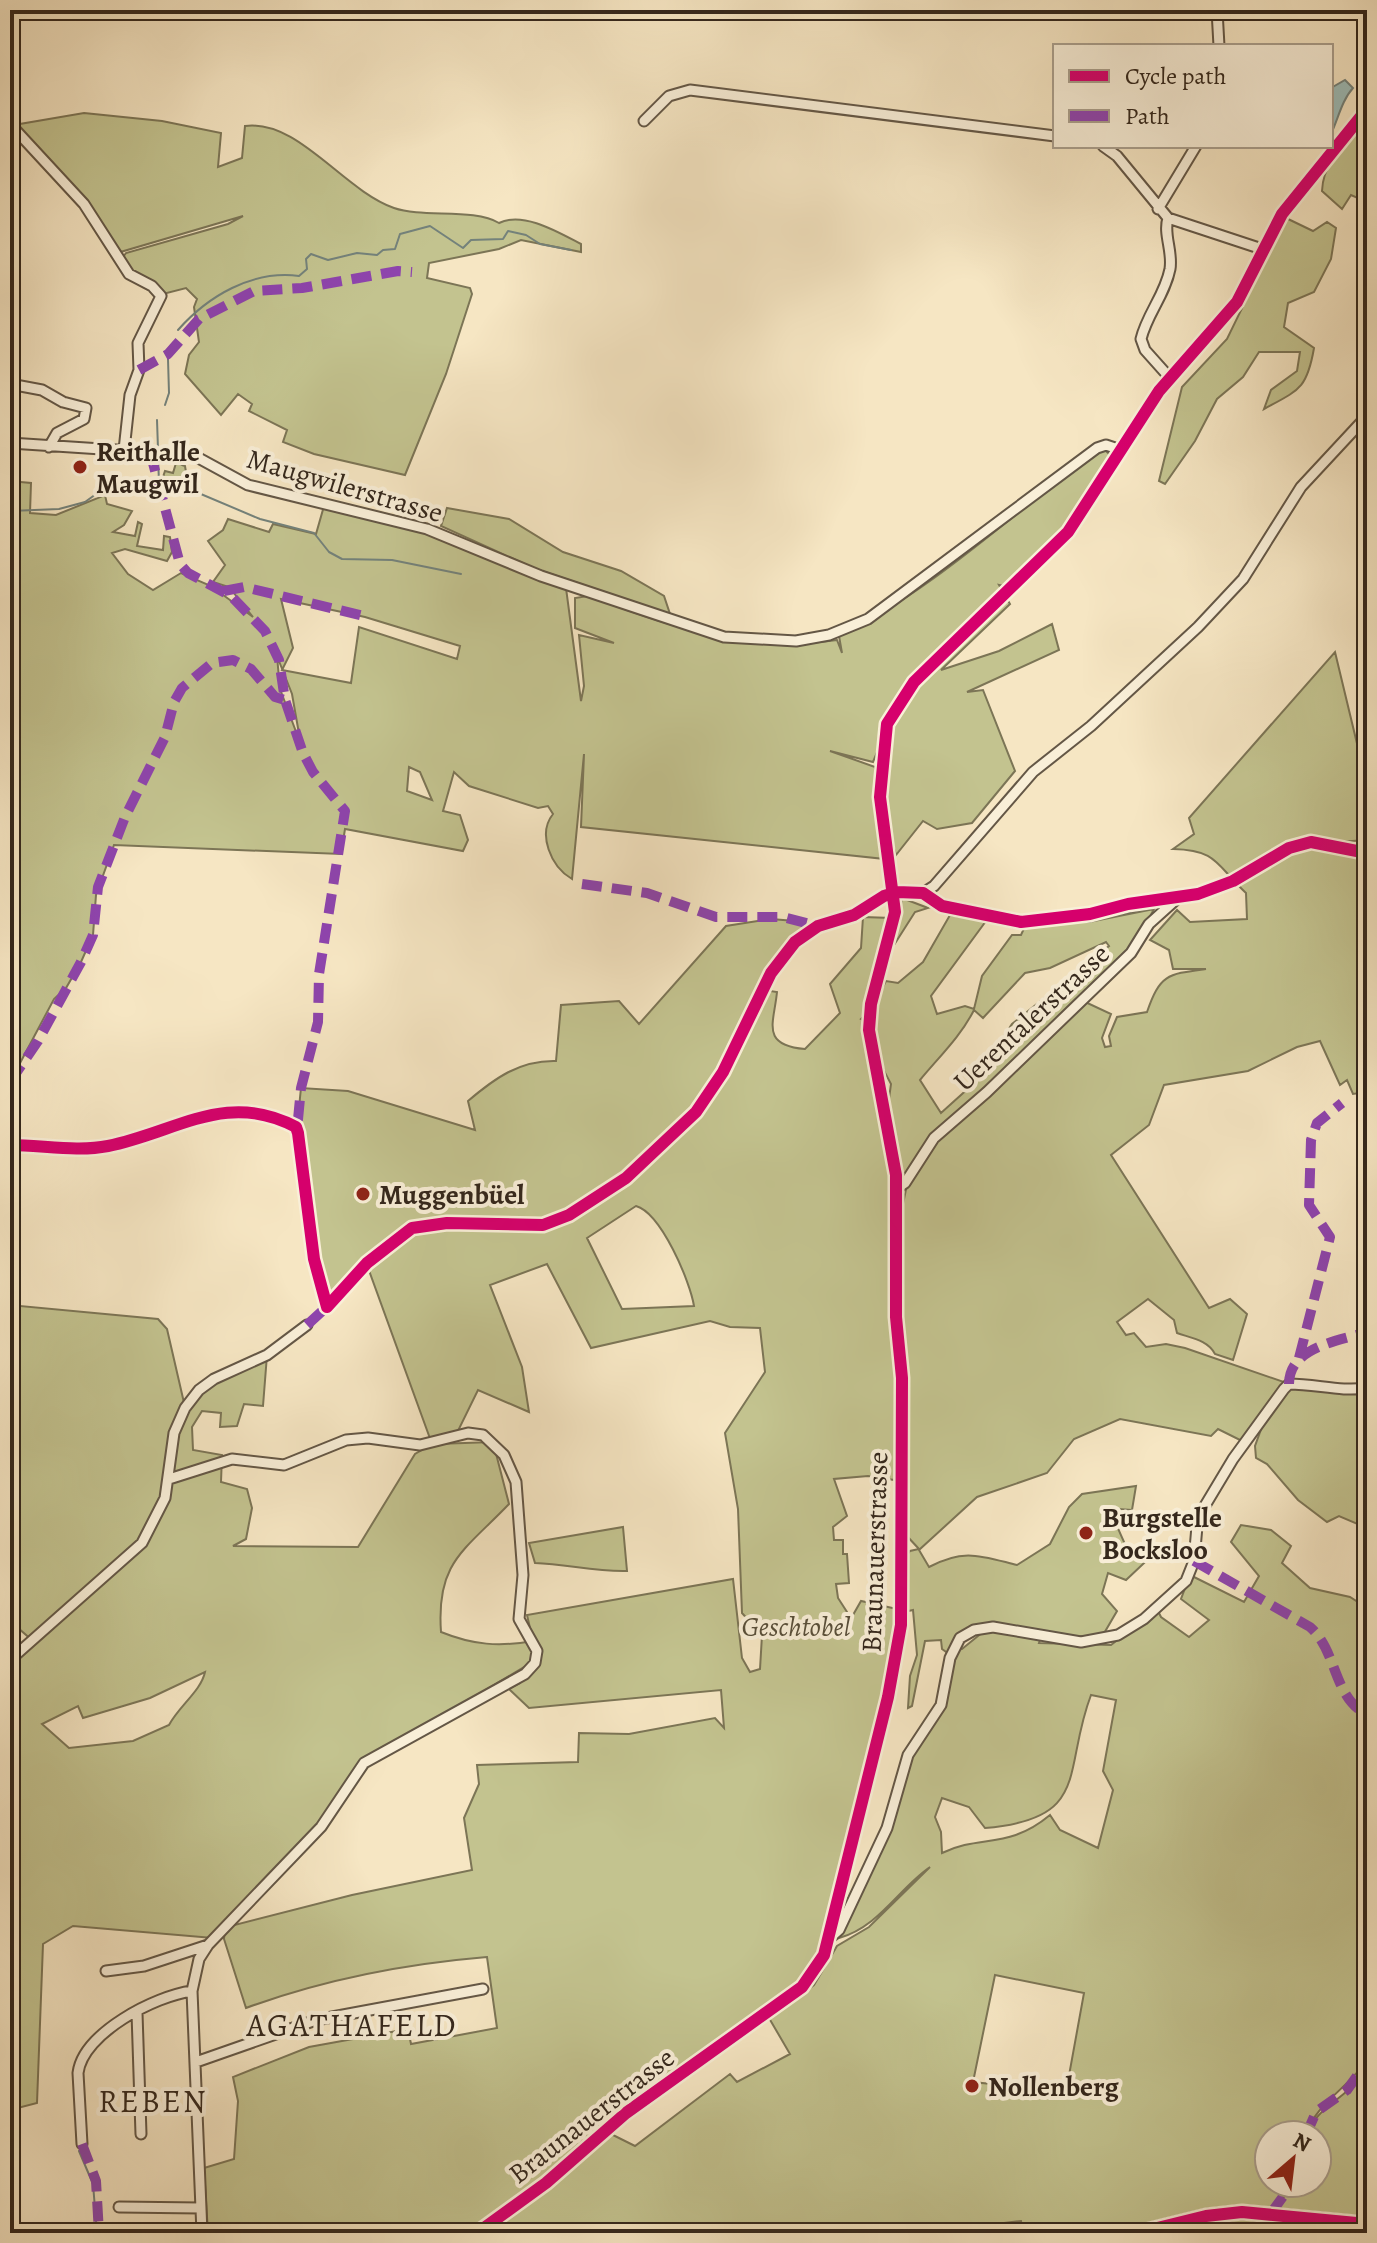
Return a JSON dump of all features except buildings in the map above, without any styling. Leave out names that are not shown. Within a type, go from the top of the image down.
[{"type":"main road","points":[[1137,2233],[1206,2216],[1242,2212],[1367,2224]]},
{"type":"street","points":[[1217,10],[1219,44]]},
{"type":"street","points":[[644,121],[669,96],[690,90],[1053,136]]},
{"type":"street","name":"Braunauerstrasse","points":[[477,2233],[546,2183],[626,2113],[802,1987],[820,1965],[897,1661],[901,1625],[902,1378],[896,1317],[896,1189],[893,1152],[869,1030],[872,1000],[893,925],[894,893],[880,797],[885,733],[891,715],[914,682],[996,598],[1060,541],[1170,378],[1237,302],[1282,214],[1367,109]]},
{"type":"street","points":[[10,124],[84,204],[129,274],[159,292],[160,303],[146,322],[138,343],[139,370],[130,395],[124,450]]},
{"type":"street","points":[[1105,148],[1125,165],[1168,218],[1262,249]]},
{"type":"street","points":[[1158,209],[1195,148]]},
{"type":"street","points":[[1168,218],[1171,254],[1168,274],[1141,339],[1145,350],[1170,378]]},
{"type":"street","points":[[10,384],[42,390],[63,402],[86,408],[84,419],[57,433],[49,447]]},
{"type":"street","points":[[894,893],[923,893],[937,883],[1033,772],[1102,716],[1234,589],[1261,554],[1301,487],[1367,416]]},
{"type":"street","name":"Maugwilerstrasse","points":[[10,443],[193,455],[248,485],[427,529],[570,586],[724,637],[779,642],[821,637],[849,628],[890,605],[1097,448],[1106,445],[1121,450]]},
{"type":"street","name":"Uerentalerstrasse","points":[[896,1189],[905,1183],[941,1131],[987,1092],[1131,953],[1149,924],[1179,897],[1082,916],[1014,922],[942,906],[923,893]]},
{"type":"street","points":[[10,1660],[142,1543],[158,1518],[169,1479],[174,1433],[185,1408],[199,1390],[214,1379],[267,1355],[307,1325]]},
{"type":"street","points":[[829,1939],[839,1930],[884,1833],[908,1755],[941,1705],[950,1658],[960,1638],[974,1630],[993,1627],[1081,1642],[1118,1635],[1144,1619],[1186,1581],[1194,1561],[1197,1526],[1203,1509],[1233,1459],[1289,1384],[1308,1384],[1343,1392],[1367,1388]]},
{"type":"street","points":[[169,1479],[232,1459],[284,1465],[354,1439],[420,1445],[468,1433],[483,1435],[504,1455],[516,1482],[523,1575],[519,1619],[537,1651],[535,1663],[525,1674],[364,1763],[321,1827],[208,1945],[199,1959],[192,1991],[202,2233]]},
{"type":"street","points":[[106,1971],[144,1966],[208,1945]]},
{"type":"street","points":[[196,2062],[316,2020],[483,1989]]},
{"type":"street","points":[[82,2144],[80,2062],[98,2037],[162,1998],[192,1991]]},
{"type":"street","points":[[137,2013],[141,2134]]},
{"type":"street","points":[[119,2207],[200,2208]]},
{"type":"green space","points":[[84,113],[162,121],[221,133],[218,167],[242,158],[245,126],[265,127],[302,144],[357,187],[394,208],[476,216],[499,223],[529,221],[581,244],[581,252],[521,240],[499,249],[429,263],[427,278],[470,288],[472,294],[446,374],[405,475],[314,454],[283,442],[287,430],[249,411],[252,404],[238,394],[221,415],[185,374],[189,355],[199,342],[194,307],[197,299],[186,288],[163,294],[135,276],[123,257],[126,253],[228,224],[243,216],[117,253],[84,204],[14,125]]},
{"type":"green space","points":[[1367,120],[1367,202],[1351,195],[1342,209],[1322,191],[1323,180],[1332,160]]},
{"type":"green space","points":[[1286,218],[1313,231],[1327,222],[1336,228],[1331,259],[1314,292],[1288,303],[1284,327],[1314,348],[1308,372],[1300,387],[1264,409],[1271,390],[1297,371],[1300,352],[1259,352],[1243,377],[1217,399],[1195,441],[1165,484],[1159,481],[1182,387],[1227,339]]},
{"type":"green space","points":[[1105,450],[1110,455],[1106,468],[1083,502],[1035,558],[1004,586],[999,585],[1010,604],[941,670],[999,651],[1052,624],[1059,650],[967,692],[983,690],[1015,771],[972,823],[937,829],[923,821],[896,855],[886,810],[885,733],[873,762],[830,751],[875,767],[883,817],[880,843],[885,859],[581,827],[584,754],[572,879],[558,867],[549,850],[546,831],[553,814],[548,806],[538,808],[469,786],[454,772],[443,811],[460,815],[468,840],[463,851],[345,829],[341,854],[114,845],[96,895],[93,935],[81,962],[66,988],[54,999],[10,1082],[10,481],[31,483],[30,513],[56,515],[105,495],[107,504],[132,511],[124,525],[113,532],[135,536],[138,522],[142,524],[137,546],[163,550],[164,536],[170,537],[172,552],[167,561],[125,549],[112,553],[128,574],[153,590],[181,573],[211,586],[253,617],[229,587],[213,582],[225,565],[208,541],[223,530],[228,519],[269,532],[273,524],[316,534],[324,506],[414,528],[566,588],[581,701],[584,686],[579,635],[614,643],[575,628],[575,598],[588,596],[680,627],[740,640],[803,643],[837,640],[842,653],[839,636],[907,597],[1094,453]],"holes":[[[281,599],[365,617],[460,646],[457,659],[359,627],[351,683],[283,670],[292,694],[301,745],[280,689],[277,656],[282,669],[293,648]],[[409,767],[420,772],[432,800],[407,791]]]},
{"type":"green space","points":[[176,463],[185,466],[187,478],[183,486],[162,480],[165,471],[173,473]]},
{"type":"green space","points":[[447,508],[509,519],[563,552],[621,571],[664,596],[670,614],[536,569],[441,526]]},
{"type":"green space","points":[[1335,652],[1360,756],[1367,766],[1367,840],[1322,843],[1367,853],[1367,1092],[1353,1094],[1347,1080],[1340,1085],[1320,1041],[1297,1047],[1248,1071],[1164,1085],[1149,1125],[1111,1155],[1209,1308],[1230,1299],[1247,1314],[1233,1360],[1215,1354],[1199,1340],[1177,1333],[1174,1320],[1148,1299],[1117,1322],[1126,1335],[1134,1333],[1146,1347],[1166,1344],[1185,1348],[1307,1390],[1343,1392],[1367,1388],[1367,1528],[1339,1516],[1327,1522],[1298,1500],[1267,1464],[1256,1458],[1255,1446],[1263,1424],[1246,1443],[1218,1429],[1211,1436],[1120,1419],[1074,1439],[1047,1473],[977,1497],[919,1550],[929,1567],[952,1557],[963,1556],[1017,1565],[1050,1544],[1069,1507],[1082,1494],[1136,1486],[1132,1510],[1118,1509],[1112,1515],[1132,1560],[1154,1543],[1159,1549],[1126,1580],[1108,1573],[1102,1594],[1117,1611],[1103,1635],[1086,1639],[1011,1634],[1040,1640],[1039,1643],[1111,1645],[1157,1609],[1161,1617],[1189,1637],[1209,1620],[1181,1599],[1190,1575],[1244,1602],[1259,1576],[1231,1542],[1241,1525],[1271,1530],[1291,1546],[1282,1563],[1310,1588],[1350,1597],[1367,1608],[1367,2220],[1276,2208],[1282,2199],[1333,2199],[1333,2119],[1316,2119],[1355,2083],[1364,2064],[1313,2119],[1253,2119],[1253,2199],[1281,2199],[1273,2210],[1184,2217],[1123,2233],[1023,2233],[1021,2221],[923,2233],[487,2233],[611,2134],[635,2146],[730,2074],[737,2082],[790,2054],[769,2018],[814,1985],[837,1946],[869,1927],[930,1867],[866,1925],[839,1938],[889,1828],[908,1760],[939,1713],[953,1657],[942,1649],[941,1640],[925,1641],[912,1706],[908,1708],[910,1676],[917,1655],[913,1610],[904,1612],[905,1558],[910,1551],[919,1549],[906,1535],[907,1400],[900,1239],[901,1216],[911,1172],[900,1181],[888,1106],[891,1084],[880,1059],[875,1032],[880,993],[886,981],[898,983],[923,962],[950,915],[986,921],[931,996],[937,1014],[965,1006],[974,1009],[982,976],[1012,935],[1021,935],[1027,922],[1089,922],[1154,909],[1131,953],[1079,996],[925,1149],[1081,1000],[1111,1014],[1102,1038],[1105,1047],[1111,1046],[1109,1036],[1117,1017],[1147,1012],[1156,990],[1167,978],[1206,969],[1173,969],[1169,950],[1150,940],[1177,910],[1190,922],[1247,919],[1246,893],[1215,861],[1199,852],[1173,849],[1194,834],[1189,818]],"holes":[[[1106,942],[1109,946],[1012,1024],[972,1085],[941,1113],[920,1080],[956,1038],[974,1010],[983,1018],[1025,973],[1050,968]],[[976,1625],[983,1632],[962,1649],[954,1642],[962,1631]],[[1091,1695],[1116,1700],[1103,1771],[1113,1790],[1098,1848],[1060,1830],[1050,1815],[1021,1833],[942,1853],[941,1832],[935,1817],[942,1798],[969,1807],[985,1828],[1019,1823],[1043,1814],[1058,1802],[1073,1768]],[[995,1975],[1084,1993],[1066,2092],[973,2082]]]},
{"type":"green space","points":[[902,898],[928,908],[915,912],[894,945]]},
{"type":"green space","name":"Geschtobel","points":[[863,917],[891,918],[866,1014],[861,1019],[865,1021],[867,1047],[891,1163],[901,1481],[868,1476],[834,1479],[847,1516],[833,1527],[834,1540],[843,1540],[849,1583],[836,1584],[838,1598],[849,1615],[853,1615],[861,1601],[897,1609],[893,1660],[822,1952],[798,1986],[574,2155],[478,2233],[208,2233],[204,2168],[234,2159],[238,2101],[233,2077],[309,2047],[408,2029],[411,2044],[497,2028],[487,1957],[365,1974],[246,2008],[224,1939],[225,1929],[213,1938],[73,1926],[43,1944],[37,2103],[10,2110],[10,1660],[33,1641],[18,1628],[10,1626],[10,1305],[158,1319],[167,1329],[185,1407],[199,1390],[267,1355],[263,1406],[244,1404],[237,1426],[220,1427],[221,1413],[202,1411],[192,1427],[193,1450],[222,1455],[221,1482],[247,1489],[252,1508],[246,1539],[233,1546],[358,1547],[415,1454],[432,1444],[367,1265],[399,1238],[421,1227],[543,1227],[595,1202],[665,1147],[701,1110],[731,1060],[764,990],[777,992],[773,1023],[776,1037],[781,1043],[805,1049],[840,1013],[830,984],[861,948]],"holes":[[[636,1206],[646,1211],[673,1249],[694,1306],[622,1309],[587,1238]],[[547,1264],[591,1348],[710,1321],[730,1327],[760,1328],[765,1372],[725,1433],[738,1509],[742,1613],[762,1635],[760,1669],[750,1672],[742,1658],[733,1579],[527,1615],[533,1641],[486,1644],[441,1632],[443,1589],[448,1573],[466,1547],[509,1504],[493,1442],[436,1444],[455,1437],[478,1390],[529,1412],[522,1367],[490,1285]],[[534,1661],[520,1683],[509,1689],[529,1708],[721,1690],[724,1728],[715,1718],[629,1734],[579,1733],[578,1762],[477,1765],[479,1784],[464,1818],[472,1870],[352,1895],[227,1927],[333,1813],[369,1760]],[[205,1672],[199,1686],[169,1725],[133,1741],[69,1748],[42,1724],[78,1706],[83,1718],[150,1698]]]},
{"type":"green space","points":[[771,919],[795,921],[811,928],[789,947],[771,970],[692,1113],[671,1137],[638,1166],[580,1207],[538,1223],[517,1225],[439,1221],[405,1230],[373,1253],[328,1300],[312,1253],[302,1196],[299,1138],[301,1088],[348,1091],[475,1130],[468,1101],[519,1067],[556,1061],[561,1005],[619,1001],[639,1024],[726,926]]},
{"type":"green space","points":[[623,1527],[627,1571],[535,1563],[529,1543]]},
{"type":"green space","points":[[1241,2218],[1317,2225],[1315,2233],[1162,2233]]},
{"type":"water","points":[[1345,80],[1353,88],[1333,129],[1333,87]]},
{"type":"waterway","points":[[178,330],[203,306],[232,288],[264,277],[299,276],[307,269],[306,259],[311,254],[328,260],[357,253],[377,255],[383,250],[395,249],[400,234],[430,226],[463,248],[471,240],[503,239],[508,231],[526,235],[540,244],[571,250]]},
{"type":"waterway","points":[[165,405],[169,393],[168,359]]},
{"type":"waterway","points":[[157,420],[158,449]]},
{"type":"waterway","points":[[158,457],[159,482],[189,489],[260,519],[314,533],[329,552],[342,559],[392,560],[461,574]]},
{"type":"waterway","points":[[10,511],[59,509],[85,502],[110,484],[153,481]]},
{"type":"waterway","points":[[79,2151],[93,2184],[97,2233]]},
{"type":"marked path","points":[[139,370],[168,354],[199,319],[254,291],[302,288],[398,271],[412,272]]},
{"type":"marked path","points":[[150,452],[180,564],[188,573],[231,596],[265,631],[279,660],[285,700],[303,753],[313,772],[345,811],[319,974],[318,1022],[301,1088],[297,1130]]},
{"type":"marked path","points":[[224,591],[244,587],[368,617]]},
{"type":"marked path","points":[[10,1082],[38,1041],[93,935],[98,887],[125,817],[165,737],[174,702],[182,688],[212,663],[233,660],[251,669],[275,697],[285,700]]},
{"type":"marked path","points":[[582,884],[647,893],[716,917],[783,917],[818,926]]},
{"type":"marked path","points":[[1299,1358],[1330,1237],[1309,1205],[1311,1140],[1317,1123],[1342,1103]]},
{"type":"marked path","points":[[307,1325],[332,1302]]},
{"type":"marked path","points":[[1289,1384],[1291,1372],[1306,1354],[1367,1332]]},
{"type":"marked path","points":[[1194,1561],[1310,1627],[1325,1647],[1345,1693],[1361,1711]]},
{"type":"marked path","points":[[1313,2119],[1316,2112],[1347,2090],[1367,2062]]},
{"type":"marked path","points":[[82,2144],[96,2181],[99,2233]]},
{"type":"marked path","points":[[1271,2213],[1281,2199]]},
{"type":"cycle path","points":[[477,2233],[546,2183],[626,2113],[802,1987],[824,1955],[888,1697],[901,1625],[902,1378],[896,1317],[896,1175],[869,1030],[871,1004],[895,912],[880,797],[887,724],[914,682],[1068,532],[1159,391],[1237,302],[1282,214],[1367,109]]},
{"type":"cycle path","points":[[327,1307],[367,1263],[412,1228],[447,1223],[543,1225],[569,1215],[626,1178],[696,1112],[723,1072],[771,973],[795,942],[818,926],[854,915],[884,896],[897,892],[923,893],[942,906],[1021,922],[1090,914],[1128,904],[1198,894],[1233,881],[1289,848],[1311,842],[1367,853]]},
{"type":"cycle path","points":[[10,1145],[96,1148],[224,1113],[247,1112],[296,1127],[314,1259],[327,1307]]},
{"type":"cycle path","points":[[1137,2233],[1206,2216],[1242,2212],[1367,2224]]},
{"type":"place","name":"Reithalle Maugwil","points":[[80,467]]},
{"type":"place","name":"Muggenbüel","points":[[363,1194]]},
{"type":"place","name":"Burgstelle Bocksloo","points":[[1086,1533]]},
{"type":"place","name":"Nollenberg","points":[[972,2086]]},
{"type":"district","name":"AGATHAFELD","points":[[352,2025]]},
{"type":"district","name":"REBEN","points":[[153,2101]]}]
